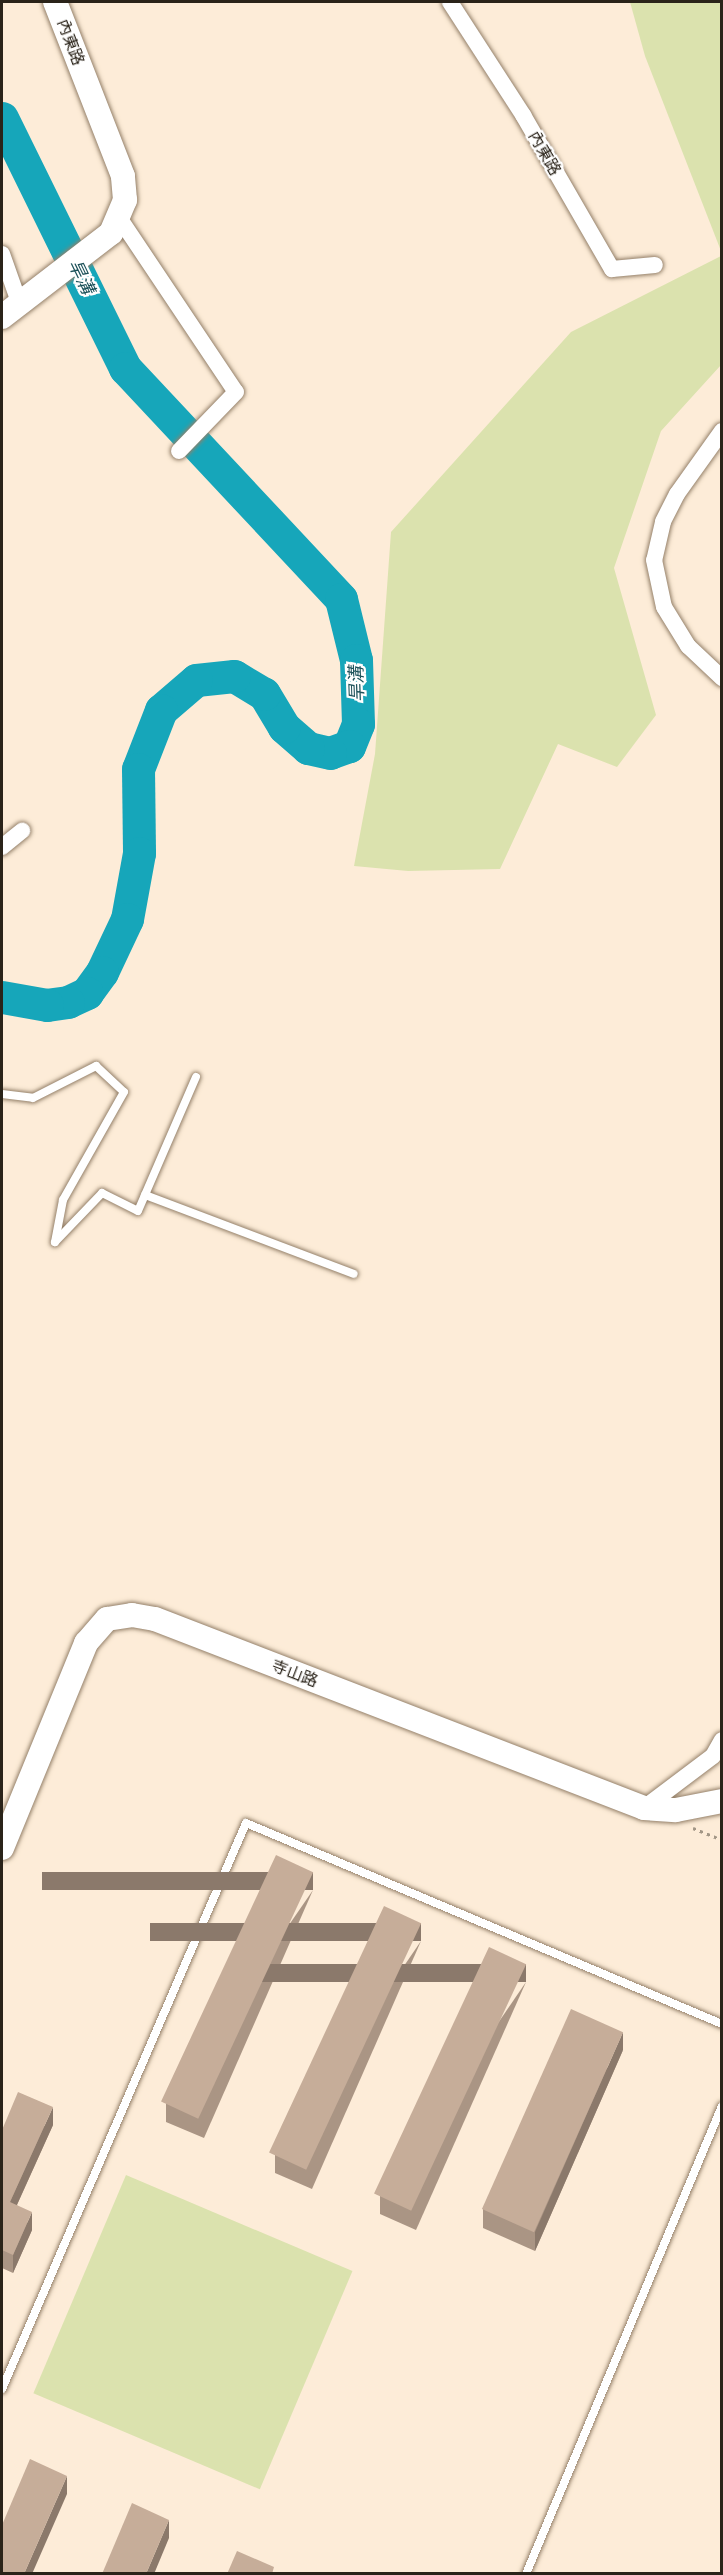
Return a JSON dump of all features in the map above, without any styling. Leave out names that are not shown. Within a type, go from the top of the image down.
[{"type":"street","name":"內東路","points":[[55,2],[123,176],[125,200],[115,226]]},
{"type":"street","name":"內東路","points":[[450,2],[523,115],[612,269],[656,265]]},
{"type":"street","points":[[2,254],[17,304],[115,226],[236,392],[179,451]]},
{"type":"street","points":[[722,430],[677,494],[663,522],[654,560],[664,607],[688,646],[722,678]]},
{"type":"street","points":[[2,847],[22,831]]},
{"type":"street","name":"寺山路","points":[[2,1848],[86,1643],[107,1619],[132,1615],[166,1623],[644,1808],[676,1810],[722,1801]]},
{"type":"street","points":[[644,1808],[713,1756],[722,1740]]},
{"type":"lane","points":[[2,1094],[33,1098],[96,1066],[124,1092],[63,1200],[55,1242],[102,1193],[138,1210],[196,1077]]},
{"type":"lane","points":[[145,1195],[354,1274]]},
{"type":"lane","points":[[2,2389],[246,1823],[722,2024]]},
{"type":"lane","points":[[526,2574],[722,2106]]},
{"type":"green space","points":[[630,2],[721,2],[721,251],[645,56]]},
{"type":"green space","points":[[721,256],[721,365],[661,431],[614,568],[656,715],[617,767],[558,744],[500,869],[408,871],[354,866],[375,754],[391,532],[571,332]]},
{"type":"green space","points":[[126,2175],[352,2271],[260,2489],[33,2393]]},
{"type":"building","points":[[276,1855],[313,1872],[198,2119],[161,2102]]},
{"type":"building","points":[[384,1906],[421,1923],[306,2170],[269,2153]]},
{"type":"building","points":[[489,1947],[526,1964],[411,2211],[374,2194]]},
{"type":"building","points":[[571,2009],[623,2032],[534,2232],[482,2209]]},
{"type":"building","points":[[18,2092],[53,2107],[10,2202],[32,2212],[13,2255],[2,2250],[2,2130]]},
{"type":"building","points":[[30,2459],[67,2476],[24,2574],[2,2574],[2,2525]]},
{"type":"building","points":[[132,2503],[169,2520],[146,2574],[102,2574]]},
{"type":"building","points":[[237,2551],[274,2567],[272,2574],[227,2574]]},
{"type":"waterway","name":"旱溝","points":[[2,118],[125,368],[341,599],[356,660],[358,724],[349,746],[330,753],[308,748],[284,727],[264,694],[234,676],[196,680],[161,710],[138,769],[139,853],[127,919],[102,972],[87,993],[68,1002],[47,1005],[2,997]]}]
